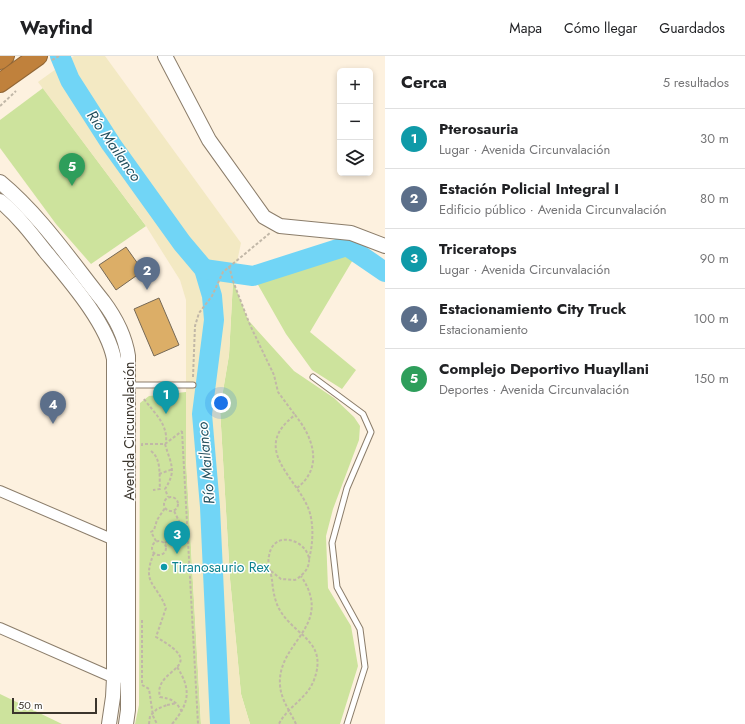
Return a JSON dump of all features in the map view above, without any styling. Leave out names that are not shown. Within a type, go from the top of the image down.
[{"type":"highway","points":[[0,60],[5,56]]},
{"type":"highway","points":[[0,83],[38,56]]},
{"type":"main road","points":[[165,56],[209,140],[253,204],[264,217],[280,226],[351,233],[385,246]]},
{"type":"main road","name":"Avenida Circunvalación","points":[[0,182],[11,191],[44,228],[112,315],[126,344],[128,356],[122,386],[114,540],[114,678],[109,724]]},
{"type":"main road","name":"Avenida Circunvalación","points":[[0,200],[18,218],[76,289],[98,323],[112,349],[122,386],[129,678],[126,724]]},
{"type":"main road","points":[[98,323],[112,315]]},
{"type":"street","points":[[0,491],[114,540]]},
{"type":"street","points":[[0,628],[114,678],[129,678]]},
{"type":"lane","points":[[313,377],[364,414],[371,432],[347,488],[332,543],[337,587],[360,629],[365,667],[346,724]]},
{"type":"lane","points":[[122,386],[193,385]]},
{"type":"path","points":[[193,385],[195,326],[199,312],[212,296],[223,272],[280,226]]},
{"type":"path","points":[[229,266],[232,281],[250,325],[274,375],[278,392],[309,435],[313,460],[310,473],[304,482],[297,488]]},
{"type":"path","points":[[144,399],[164,425],[167,432],[166,443],[173,470],[172,477],[165,490],[168,497]]},
{"type":"path","points":[[271,571],[275,576],[288,581],[301,576],[308,564],[312,546],[310,512],[297,488],[284,472],[277,458],[276,439],[282,427],[295,415]]},
{"type":"path","points":[[142,444],[166,443],[182,430],[198,724]]},
{"type":"path","points":[[151,451],[156,457],[160,489],[153,490]]},
{"type":"path","points":[[159,474],[173,470]]},
{"type":"path","points":[[156,541],[151,532],[154,530],[157,520],[165,508],[164,501],[168,497],[172,496],[178,500],[178,505],[174,510],[169,511],[165,508]]},
{"type":"path","points":[[165,543],[177,531],[179,521],[174,510]]},
{"type":"path","points":[[165,543],[161,540],[156,541],[152,546],[154,553],[148,571],[149,580],[160,594],[166,608],[156,637],[172,645],[178,652],[180,659],[177,667],[163,679],[158,691],[160,697],[172,698],[178,703],[182,712]]},
{"type":"path","points":[[279,724],[283,716],[299,703],[310,688],[317,667],[316,654],[313,645],[281,612],[276,602],[271,571],[268,564],[270,551],[274,546],[285,540],[298,542],[307,551],[308,564]]},
{"type":"path","points":[[154,553],[161,555],[165,552],[165,543]]},
{"type":"path","points":[[296,724],[284,704],[280,686],[280,672],[286,658],[309,622],[312,612],[311,596],[301,576]]},
{"type":"path","points":[[142,614],[142,685],[149,689],[151,709],[157,724]]},
{"type":"path","points":[[172,724],[182,712],[187,694],[183,676],[177,667]]},
{"type":"path","points":[[149,724],[150,716],[157,710],[166,705],[178,703]]},
{"type":"green space","points":[[43,88],[146,226],[91,264],[56,224],[0,148],[0,120]]},
{"type":"green space","points":[[347,246],[357,253],[310,332],[356,370],[342,389],[312,370],[286,334],[253,276]]},
{"type":"green space","points":[[233,281],[248,320],[294,371],[334,398],[354,417],[360,426],[359,440],[333,509],[326,536],[328,588],[351,626],[358,666],[340,724],[250,724],[241,694],[230,579],[220,409],[229,355]]},
{"type":"green space","points":[[186,392],[186,459],[201,724],[135,724],[139,705],[140,403],[149,396]]},
{"type":"green space","points":[[0,694],[62,724],[0,724]]},
{"type":"sand","points":[[74,56],[105,56],[241,243],[233,281],[229,355],[220,409],[230,579],[241,694],[250,724],[201,724],[186,459],[186,300],[180,280],[146,226],[38,82]]},
{"type":"building","points":[[126,247],[143,271],[116,290],[99,265]]},
{"type":"building","points":[[159,298],[179,345],[154,356],[134,309]]},
{"type":"waterway","name":"Río Mailanco","points":[[60,56],[70,80],[111,144],[182,243],[204,269],[212,296],[214,320],[202,414],[210,507],[220,724]]},
{"type":"waterway","points":[[204,269],[253,276],[347,246],[385,272]]},
{"type":"place","name":"Complejo Deportivo Huayllani","points":[[72,186]]},
{"type":"place","name":"Estación Policial Integral I","points":[[147,290]]},
{"type":"place","name":"Pterosauria","points":[[166,414]]},
{"type":"place","name":"Estacionamiento City Truck","points":[[53,424]]},
{"type":"place","name":"Triceratops","points":[[177,554]]},
{"type":"place","name":"Tiranosaurio Rex","points":[[164,567]]}]
